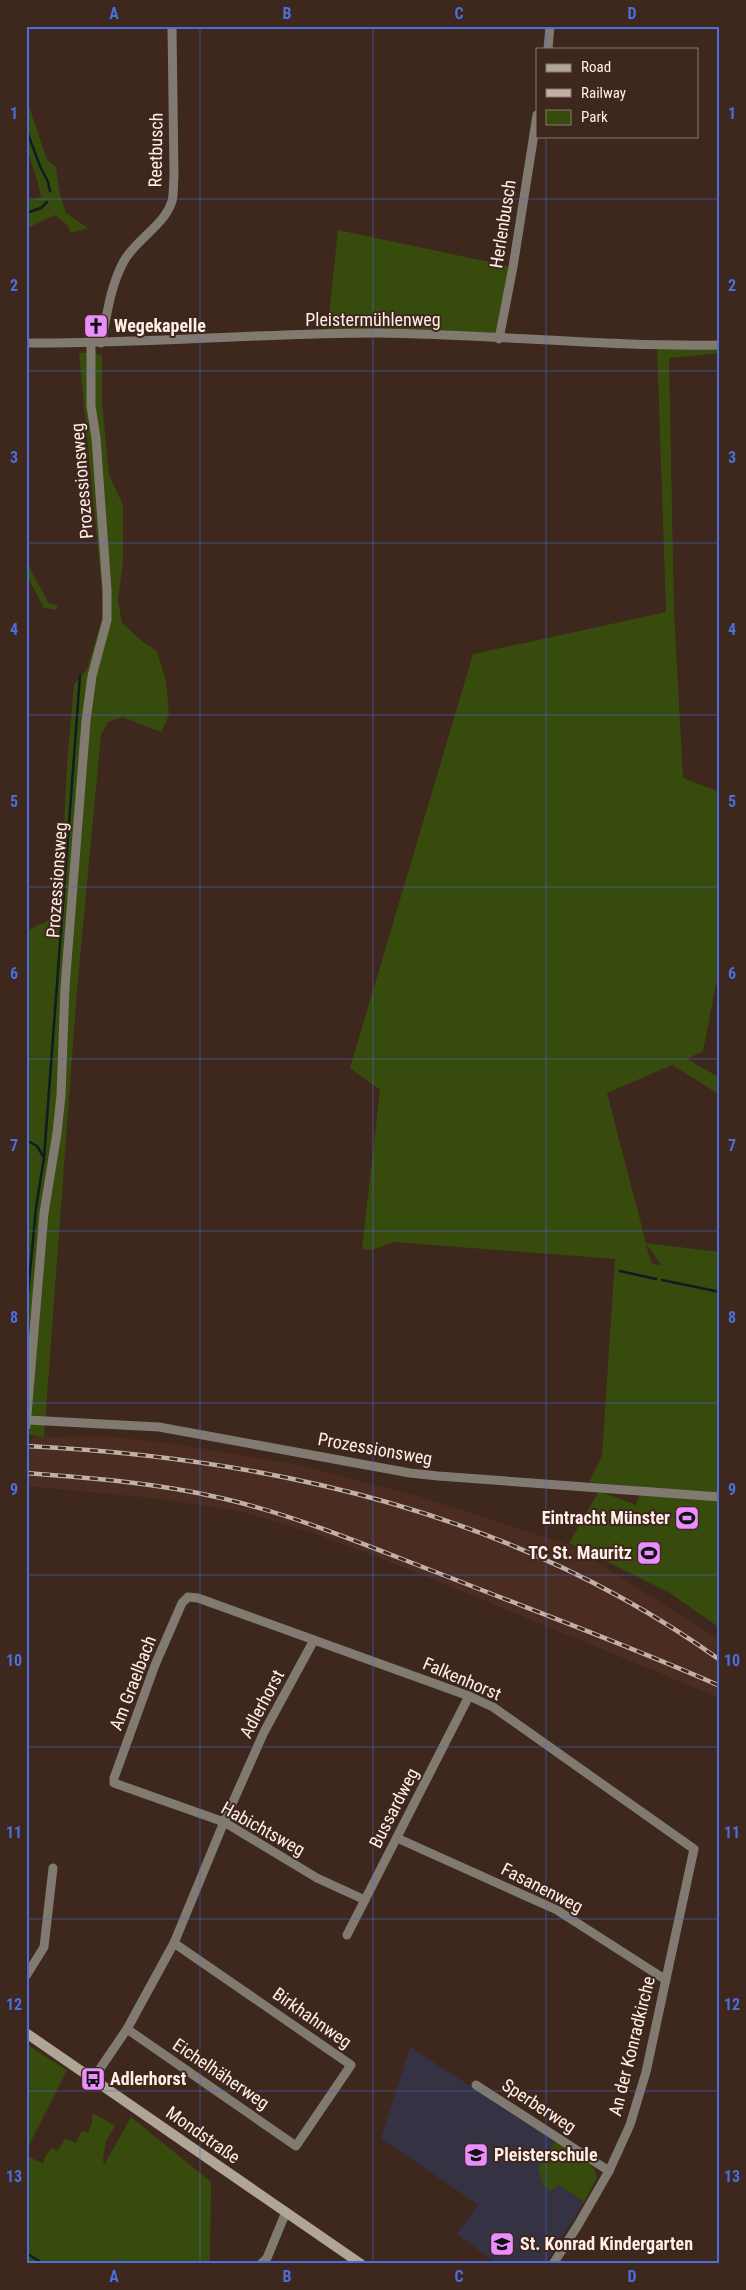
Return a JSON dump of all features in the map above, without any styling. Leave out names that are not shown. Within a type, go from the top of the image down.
[{"type":"street","name":"Reetbusch","points":[[101,344],[111,294],[123,262],[135,244],[162,219],[172,201],[174,177],[172,26]]},
{"type":"street","points":[[548,48],[550,26]]},
{"type":"street","name":"Herlenbusch","points":[[499,339],[513,267],[536,121]]},
{"type":"street","name":"Pleistermühlenweg","points":[[26,343],[101,344],[344,334],[656,345],[720,345]]},
{"type":"street","name":"Prozessionsweg","points":[[91,344],[91,399],[106,571],[107,620],[92,676],[86,721],[65,987],[60,1105],[44,1213],[27,1423],[159,1427],[419,1474],[720,1497]]},
{"type":"street","name":"Falkenhorst","points":[[188,1597],[198,1598],[469,1696],[492,1707],[694,1849]]},
{"type":"street","name":"Am Graelbach","points":[[114,1783],[114,1778],[155,1665],[182,1603],[188,1597]]},
{"type":"street","name":"Adlerhorst","points":[[93,2079],[127,2030],[174,1942],[264,1732],[314,1640]]},
{"type":"street","name":"Bussardweg","points":[[347,1935],[469,1696]]},
{"type":"street","name":"Habichtsweg","points":[[114,1783],[224,1822],[317,1878],[365,1900]]},
{"type":"street","name":"Fasanenweg","points":[[397,1838],[557,1910],[666,1980]]},
{"type":"street","name":"An der Konradkirche","points":[[553,2264],[609,2171],[630,2125],[646,2072],[694,1849]]},
{"type":"street","points":[[26,1976],[44,1947],[53,1868]]},
{"type":"street","name":"Birkhahnweg","points":[[174,1942],[351,2065],[296,2146]]},
{"type":"street","name":"Eichelhäherweg","points":[[127,2030],[296,2146]]},
{"type":"street","name":"Mondstraße","points":[[26,2032],[361,2264]]},
{"type":"street","name":"Sperberweg","points":[[476,2085],[609,2171]]},
{"type":"street","points":[[268,2262],[286,2212]]},
{"type":"shaded area","points":[[33,1435],[44,1437],[105,1436],[177,1444],[299,1465],[418,1496],[570,1545],[720,1640],[720,1698],[398,1565],[318,1535],[239,1511],[152,1498],[26,1486],[26,1452]]},
{"type":"shaded area","name":"Pleisterschule","points":[[410,2047],[556,2141],[558,2185],[584,2202],[545,2264],[498,2264],[457,2234],[478,2205],[381,2138]]},
{"type":"green space","points":[[26,97],[47,160],[56,167],[59,190],[66,213],[88,228],[71,233],[67,225],[55,215],[26,229],[26,201],[41,197],[26,146]]},
{"type":"green space","points":[[338,230],[513,267],[499,339],[327,334]]},
{"type":"green space","points":[[720,343],[720,353],[669,358],[674,611],[683,778],[720,792],[720,964],[703,1051],[687,1059],[720,1078],[720,1095],[672,1065],[607,1093],[646,1243],[720,1252],[720,1494],[589,1482],[602,1456],[615,1259],[394,1242],[372,1250],[362,1249],[380,1090],[350,1068],[473,654],[666,612],[657,345]],"holes":[[[647,1245],[661,1265],[652,1264]]]},
{"type":"green space","points":[[91,352],[102,355],[102,402],[109,475],[123,505],[123,562],[118,600],[122,623],[143,642],[157,651],[166,681],[169,715],[161,732],[123,717],[108,722],[101,735],[77,990],[44,1437],[26,1434],[26,1056],[29,1036],[26,1023],[26,931],[60,915],[67,763],[74,685],[87,669],[104,612],[79,353]]},
{"type":"green space","points":[[26,554],[31,570],[49,604],[58,605],[56,610],[44,608],[26,574]]},
{"type":"green space","name":"TC St. Mauritz","points":[[599,1491],[636,1505],[640,1495],[720,1500],[720,1628],[670,1593],[569,1543]]},
{"type":"green space","points":[[26,2044],[67,2070],[26,2151]]},
{"type":"green space","points":[[95,2114],[115,2126],[106,2141],[103,2158],[104,2165],[131,2117],[211,2182],[210,2264],[26,2264],[26,2155],[43,2164],[46,2155],[52,2148],[58,2151],[65,2138],[76,2143],[82,2130],[88,2133],[92,2123],[92,2115]]},
{"type":"green space","points":[[556,2141],[595,2169],[597,2178],[584,2202],[559,2185],[551,2191],[543,2185],[538,2168]]},
{"type":"waterway","points":[[26,129],[50,191]]},
{"type":"waterway","points":[[26,213],[41,208],[47,202]]},
{"type":"waterway","points":[[26,1314],[36,1208],[44,1158],[80,676]]},
{"type":"waterway","points":[[26,1140],[37,1146],[43,1156]]},
{"type":"waterway","points":[[620,1271],[656,1279]]},
{"type":"waterway","points":[[662,1280],[720,1292]]},
{"type":"waterway","points":[[26,2253],[44,2264]]},
{"type":"railway","points":[[26,1446],[118,1453],[210,1464],[300,1480],[389,1503],[476,1531],[561,1567],[642,1609],[720,1660]]},
{"type":"railway","points":[[26,1473],[100,1479],[173,1488],[250,1505],[307,1523],[363,1544],[652,1657],[720,1686]]},
{"type":"place","name":"Wegekapelle","points":[[96,326]]},
{"type":"place","name":"Eintracht Münster","points":[[687,1518]]},
{"type":"place","name":"TC St. Mauritz","points":[[649,1553]]},
{"type":"place","name":"Adlerhorst","points":[[93,2079]]},
{"type":"place","name":"Pleisterschule","points":[[476,2155]]},
{"type":"place","name":"St. Konrad Kindergarten","points":[[502,2244]]}]
